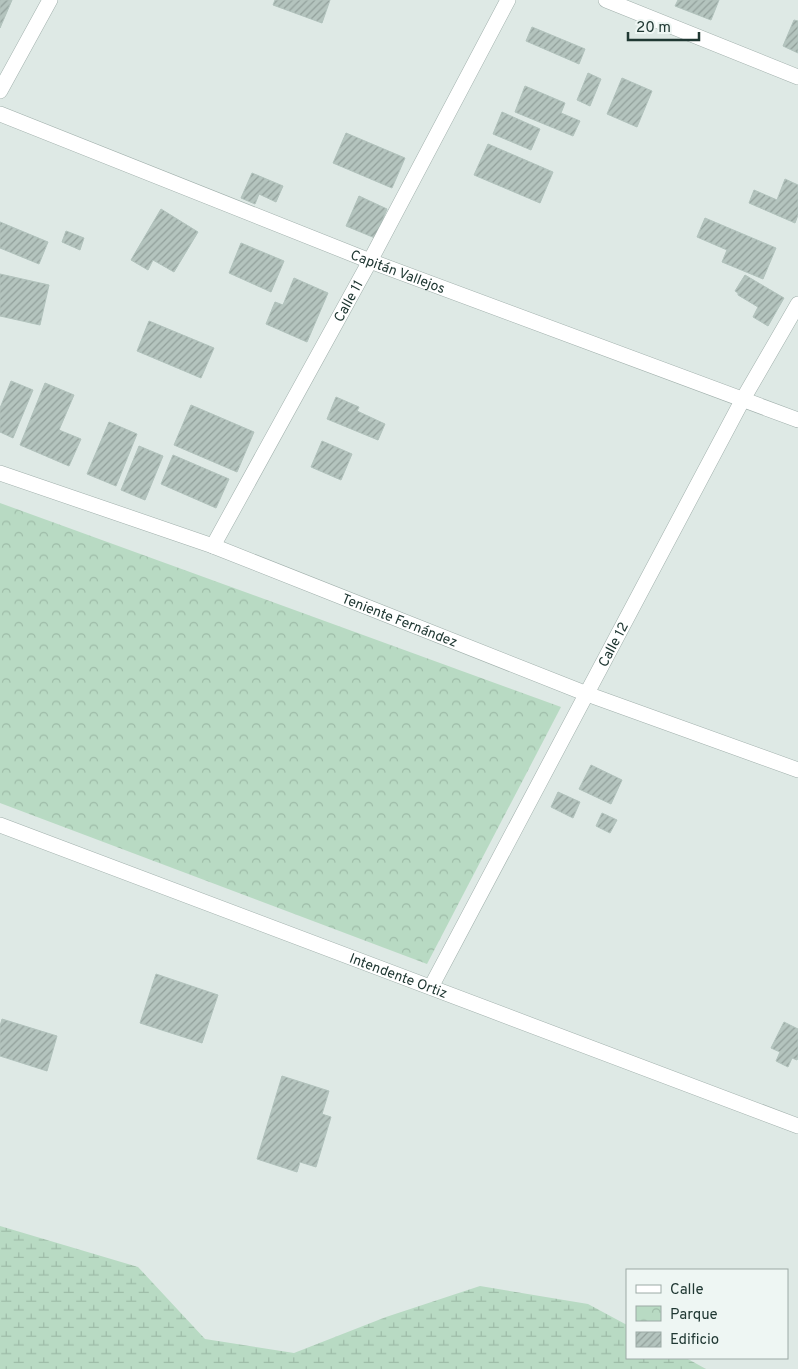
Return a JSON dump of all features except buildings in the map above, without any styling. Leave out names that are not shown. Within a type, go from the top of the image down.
[{"type":"street","points":[[0,91],[50,0]]},
{"type":"street","name":"Calle 11","points":[[213,546],[370,261],[508,0]]},
{"type":"street","points":[[606,0],[798,77]]},
{"type":"street","name":"Capitán Vallejos","points":[[0,114],[370,261],[798,420]]},
{"type":"street","name":"Calle 12","points":[[431,987],[743,399],[798,304]]},
{"type":"street","name":"Teniente Fernández","points":[[0,473],[213,546],[587,694],[798,770]]},
{"type":"street","name":"Intendente Ortiz","points":[[0,825],[798,1126]]},
{"type":"green space","points":[[0,503],[561,707],[427,964],[0,803]]},
{"type":"green space","points":[[0,1226],[138,1267],[205,1339],[294,1353],[386,1317],[480,1286],[588,1304],[626,1324],[626,1359],[688,1359],[706,1369],[0,1369]]}]
